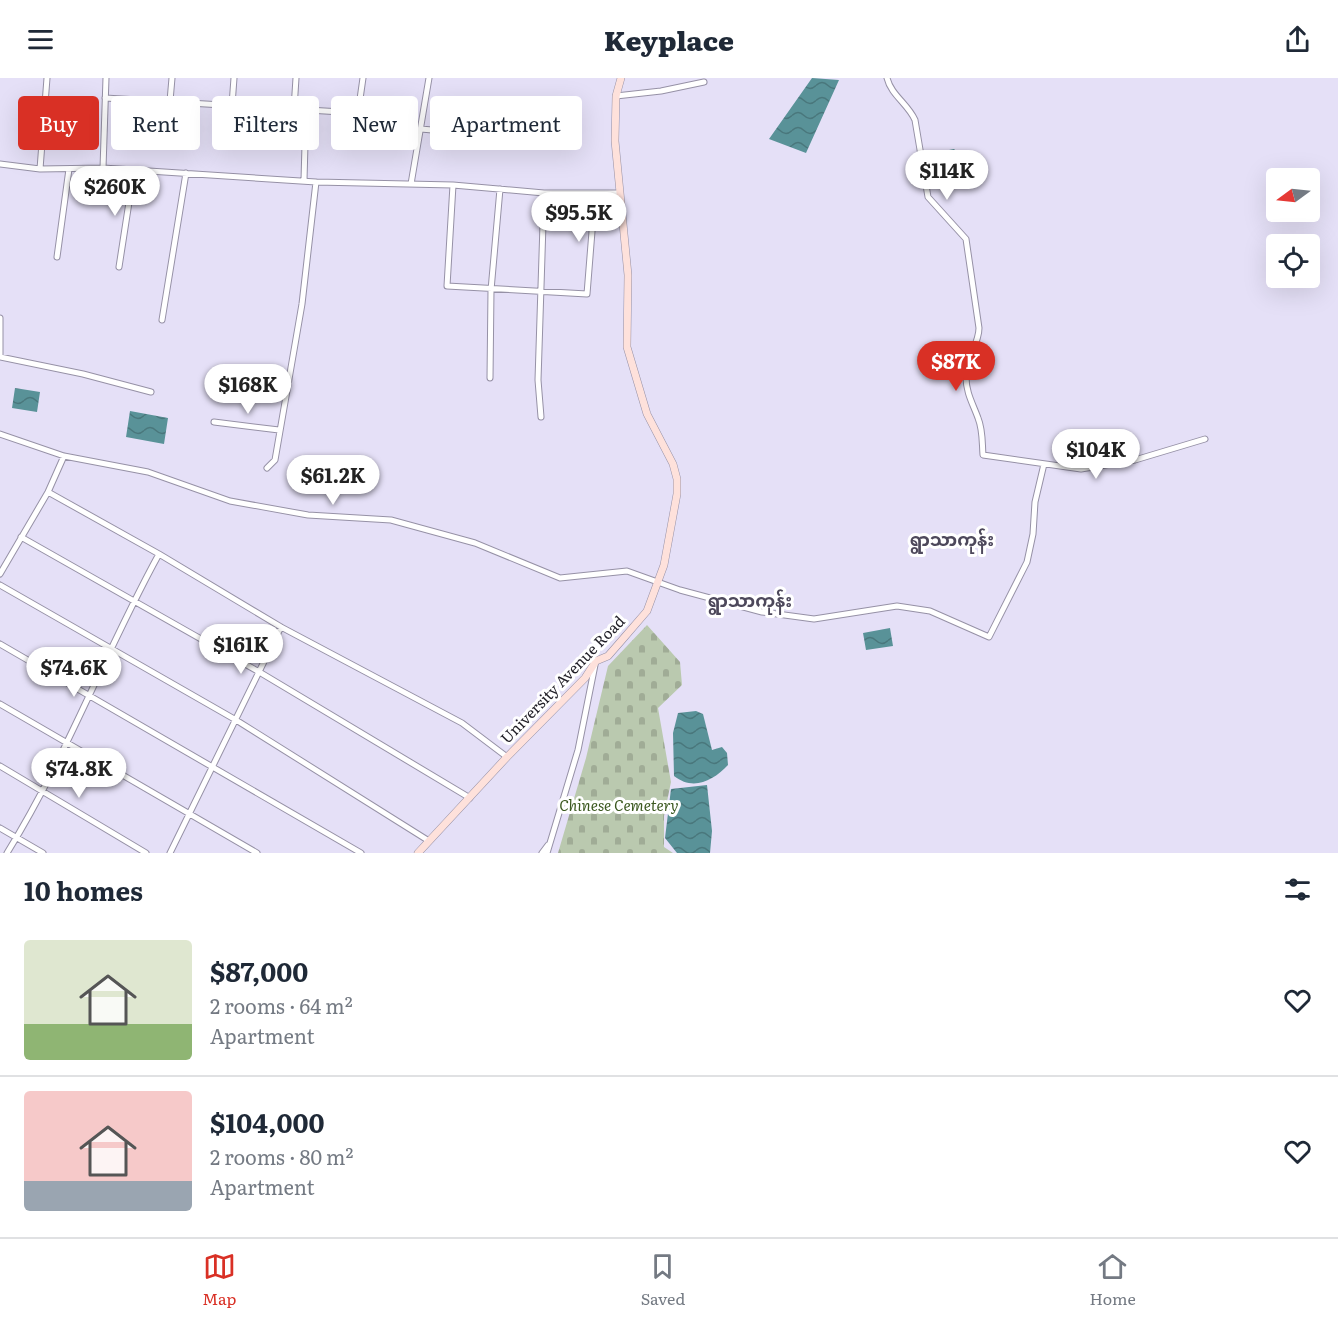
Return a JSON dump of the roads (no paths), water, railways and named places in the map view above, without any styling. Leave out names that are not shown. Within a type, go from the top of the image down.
[{"type":"main road","name":"University Avenue Road","points":[[418,853],[507,757],[585,678],[596,661],[608,656],[646,611],[658,582],[677,494],[677,479],[673,464],[647,414],[627,347],[628,275],[615,141],[616,96],[621,78]]},
{"type":"street","points":[[40,169],[47,78]]},
{"type":"street","points":[[103,168],[106,78]]},
{"type":"street","points":[[170,96],[172,78]]},
{"type":"street","points":[[233,96],[234,78]]},
{"type":"street","points":[[295,96],[296,78]]},
{"type":"street","points":[[319,110],[358,113],[363,78]]},
{"type":"street","points":[[411,184],[429,78]]},
{"type":"street","points":[[887,78],[893,91],[910,109],[915,120],[928,196],[966,239],[979,337],[967,361],[966,377],[968,396],[982,432],[983,455],[1081,469],[1103,467],[1205,439]]},
{"type":"street","points":[[616,96],[661,92],[704,82]]},
{"type":"street","points":[[105,98],[111,98]]},
{"type":"street","points":[[421,129],[430,130]]},
{"type":"street","points":[[304,180],[305,150]]},
{"type":"street","points":[[0,164],[40,169],[103,168],[316,182],[453,185],[544,193],[620,193]]},
{"type":"street","points":[[57,257],[69,169]]},
{"type":"street","points":[[119,267],[134,171]]},
{"type":"street","points":[[162,320],[186,173]]},
{"type":"street","points":[[267,468],[275,460],[302,303],[316,182]]},
{"type":"street","points":[[453,185],[447,286],[491,290],[587,294],[595,194]]},
{"type":"street","points":[[490,378],[491,290],[500,189]]},
{"type":"street","points":[[541,417],[538,380],[539,293],[544,193]]},
{"type":"street","points":[[0,318],[0,356],[151,392]]},
{"type":"street","points":[[214,422],[279,430]]},
{"type":"street","points":[[0,434],[64,456],[148,472],[230,501],[308,515],[391,520],[475,543],[560,578],[627,571],[762,612],[814,619],[897,606],[930,611],[989,637],[1027,562],[1033,534],[1035,502],[1044,464]]},
{"type":"street","points":[[0,574],[48,492],[64,456]]},
{"type":"street","points":[[48,492],[282,627],[462,723],[507,757]]},
{"type":"street","points":[[21,537],[261,673],[470,798]]},
{"type":"street","points":[[7,853],[66,742],[110,646],[159,554]]},
{"type":"street","points":[[0,585],[236,720],[429,841]]},
{"type":"street","points":[[170,853],[282,627]]},
{"type":"street","points":[[0,644],[360,853]]},
{"type":"street","points":[[547,853],[578,750],[596,661]]},
{"type":"street","points":[[0,704],[189,816],[257,853]]},
{"type":"street","points":[[0,766],[146,853]]},
{"type":"street","points":[[0,828],[43,853]]},
{"type":"street","points":[[542,853],[550,841]]},
{"type":"water","points":[[812,78],[839,80],[806,153],[769,139]]},
{"type":"water","points":[[954,149],[959,154],[959,166],[946,171],[933,168],[931,160],[934,153]]},
{"type":"water","points":[[15,388],[40,392],[37,412],[12,408]]},
{"type":"water","points":[[130,411],[168,418],[164,444],[126,437]]},
{"type":"water","points":[[890,628],[893,646],[866,650],[863,633]]},
{"type":"water","points":[[696,711],[703,714],[712,750],[722,747],[727,753],[728,765],[716,776],[702,782],[688,783],[674,776],[673,733],[678,713]]},
{"type":"water","points":[[707,785],[712,831],[710,853],[677,853],[665,838],[671,789]]},
{"type":"district","name":"ရွာသာကုန်း","points":[[952,540]]},
{"type":"district","name":"ရွာသာကုန်း","points":[[750,601]]},
{"type":"park label","name":"Chinese Cemetery","points":[[619,806]]}]
